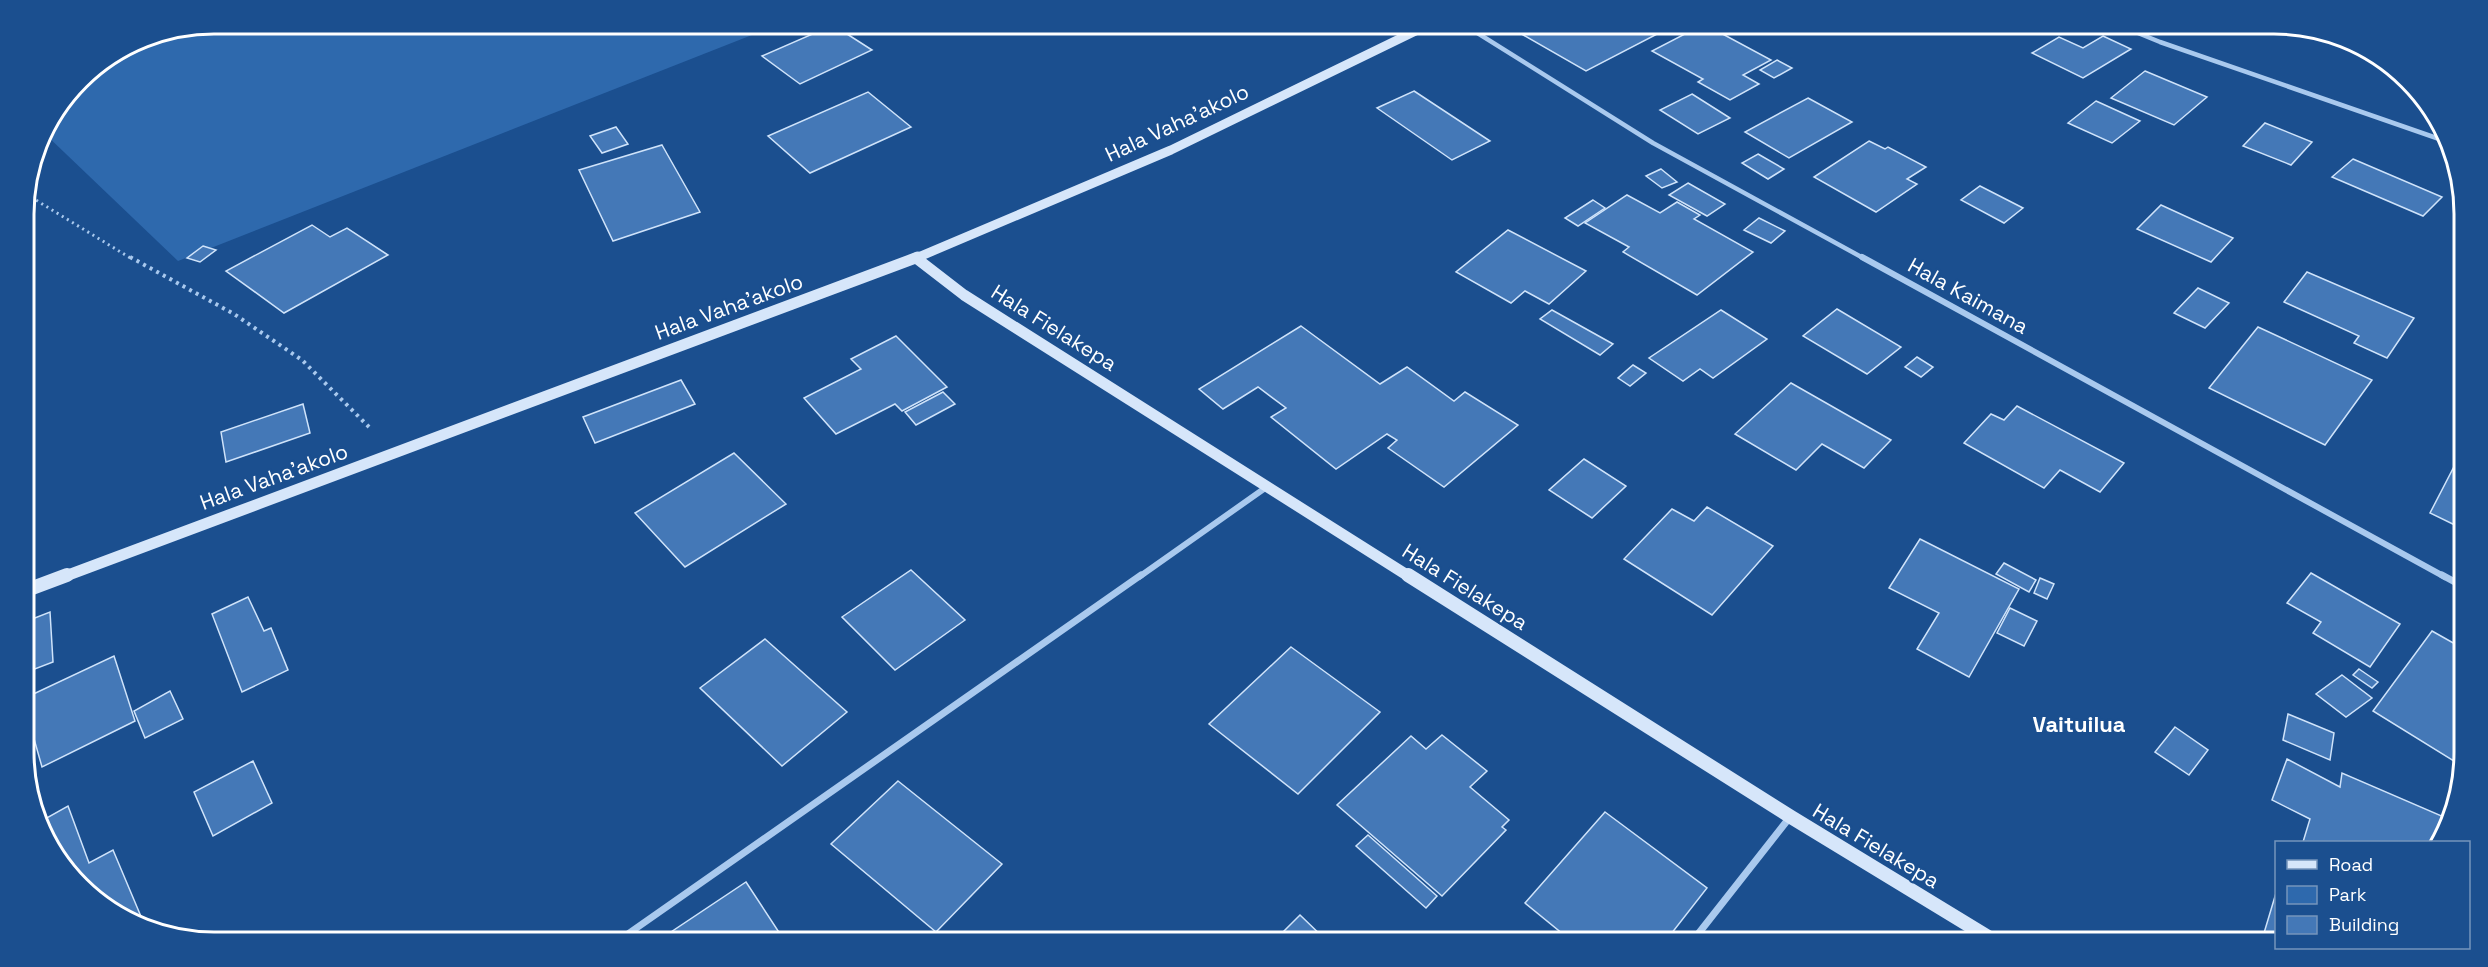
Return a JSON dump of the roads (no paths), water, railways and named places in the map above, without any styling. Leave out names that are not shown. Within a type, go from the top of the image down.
[{"type":"main road","name":"Hala Vaha'akolo","points":[[35,587],[916,258],[1171,150],[1409,34]]},
{"type":"main road","name":"Hala Fielakepa","points":[[916,258],[964,295],[1791,817],[1980,932]]},
{"type":"street","name":"Hala Kaimana","points":[[1479,34],[1653,142],[2454,582]]},
{"type":"street","points":[[2140,34],[2437,138]]},
{"type":"street","points":[[631,932],[1268,486]]},
{"type":"street","points":[[1699,932],[1791,817]]},
{"type":"district","name":"Vaituilua","points":[[2079,724]]}]
